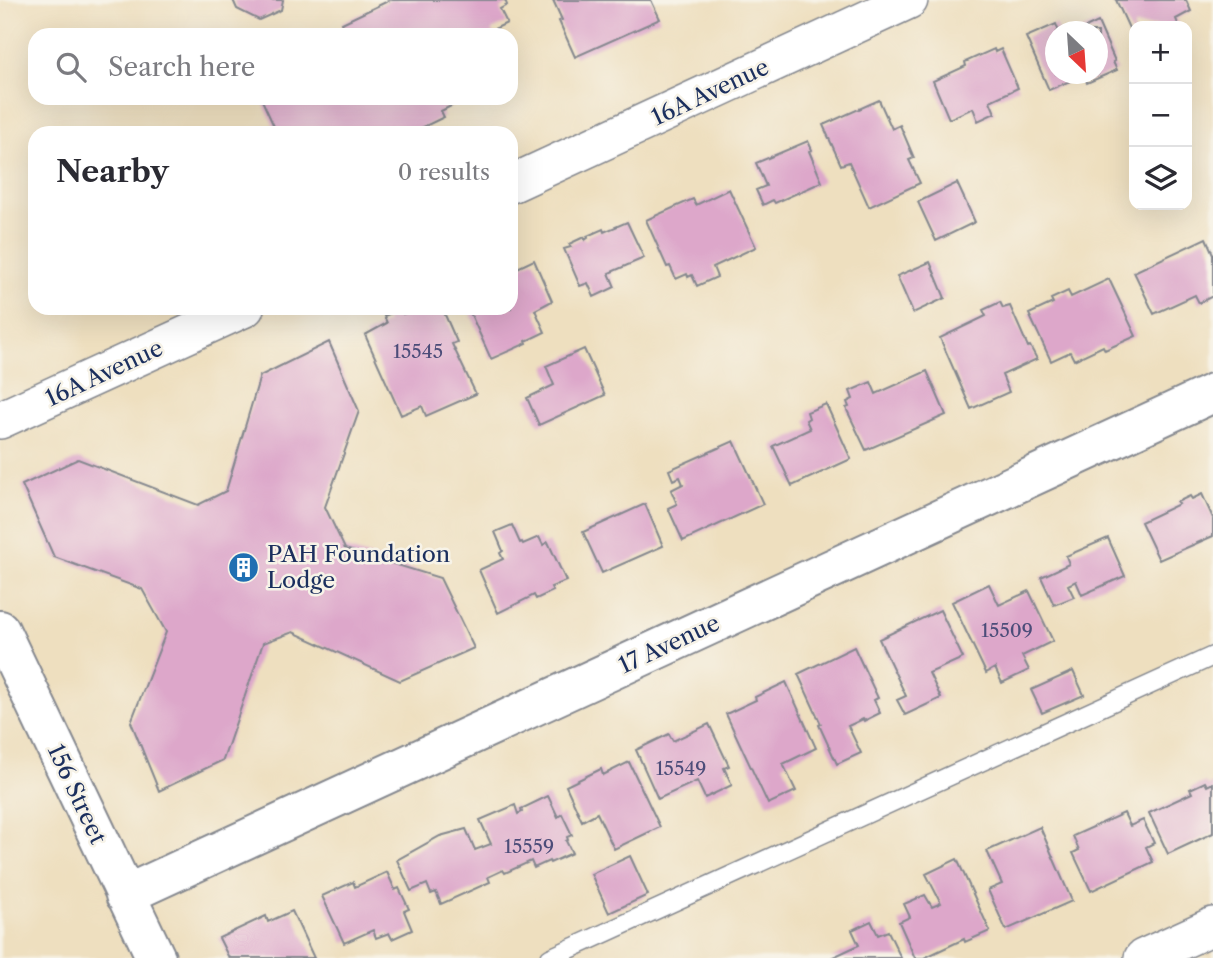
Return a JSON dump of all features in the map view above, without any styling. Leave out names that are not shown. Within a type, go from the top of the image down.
[{"type":"street","name":"16A Avenue","points":[[518,181],[909,0]]},
{"type":"street","name":"16A Avenue","points":[[0,420],[230,315]]},
{"type":"street","name":"17 Avenue","points":[[125,895],[1213,393]]},
{"type":"street","name":"156 Street","points":[[0,630],[156,958]]},
{"type":"street","points":[[1143,958],[1213,926]]},
{"type":"lane","points":[[550,958],[1213,656]]},
{"type":"building","points":[[233,0],[283,0],[281,10],[259,20],[237,9]]},
{"type":"building","points":[[390,0],[505,0],[507,5],[500,9],[507,23],[496,28],[342,28],[342,23]]},
{"type":"building","points":[[553,0],[651,0],[660,19],[575,57]]},
{"type":"building","points":[[1116,0],[1186,0],[1191,11],[1176,19],[1177,21],[1129,21],[1129,28]]},
{"type":"building","points":[[1045,29],[1045,81],[1026,37]]},
{"type":"building","points":[[1108,45],[1115,61],[1113,62],[1117,70],[1108,74]]},
{"type":"building","points":[[994,49],[995,52],[1001,49],[1018,88],[990,101],[995,113],[978,121],[973,108],[949,119],[933,81]]},
{"type":"building","points":[[1046,84],[1063,84],[1049,90]]},
{"type":"building","points":[[879,100],[892,129],[900,125],[914,158],[909,160],[920,183],[869,207],[849,162],[841,165],[823,125]]},
{"type":"building","points":[[264,105],[453,105],[441,111],[444,117],[425,126],[274,126]]},
{"type":"building","points":[[808,141],[812,150],[809,151],[822,182],[775,203],[773,200],[763,205],[756,190],[766,186],[756,163]]},
{"type":"building","points":[[957,183],[975,222],[936,241],[918,202]]},
{"type":"building","points":[[729,189],[756,247],[713,267],[717,277],[697,286],[692,275],[688,277],[687,274],[676,279],[670,266],[667,267],[646,220],[693,199],[696,205]]},
{"type":"building","points":[[627,222],[644,258],[609,273],[615,287],[594,297],[588,283],[580,286],[564,249],[584,237],[585,240],[587,236],[603,229],[604,232]]},
{"type":"building","points":[[1206,238],[1213,254],[1213,296],[1199,303],[1195,295],[1154,314],[1134,272]]},
{"type":"building","points":[[534,260],[552,301],[535,310],[545,332],[491,359],[471,315],[518,315],[518,268]]},
{"type":"building","points":[[930,262],[945,298],[913,313],[897,276]]},
{"type":"building","points":[[1109,279],[1136,336],[1105,350],[1103,346],[1074,360],[1070,352],[1051,361],[1029,314],[1053,303],[1051,299],[1068,291],[1071,297]]},
{"type":"building","points":[[1000,302],[1003,308],[1010,306],[1028,347],[1030,346],[1037,359],[1002,375],[1009,392],[971,409],[940,338],[986,316],[983,310]]},
{"type":"building","points":[[445,315],[457,342],[452,344],[476,394],[426,416],[422,406],[401,415],[365,335],[387,323],[384,316]]},
{"type":"building","name":"PAH Foundation Lodge","points":[[329,342],[359,411],[325,507],[345,549],[440,578],[474,648],[400,681],[293,632],[263,643],[223,760],[159,791],[131,722],[166,632],[142,589],[54,557],[22,485],[78,459],[198,505],[226,491],[260,376]]},
{"type":"building","points":[[584,349],[605,395],[539,425],[527,398],[554,385],[546,366]]},
{"type":"building","points":[[927,371],[946,415],[866,450],[846,408],[849,407],[847,402],[853,399],[850,391],[871,382],[876,394]]},
{"type":"building","points":[[826,404],[851,459],[792,486],[773,446],[810,429],[806,420],[809,418],[807,412]]},
{"type":"building","points":[[734,441],[763,504],[683,541],[668,508],[677,504],[671,490],[683,484],[680,477],[673,480],[669,470]]},
{"type":"building","points":[[1202,494],[1213,518],[1213,536],[1159,560],[1141,522],[1190,496],[1192,499]]},
{"type":"building","points":[[645,504],[663,546],[602,573],[583,532]]},
{"type":"building","points":[[512,525],[520,543],[539,537],[543,545],[548,542],[566,581],[551,587],[553,591],[536,599],[534,595],[498,613],[479,570],[503,559],[500,553],[503,551],[495,532]]},
{"type":"building","points":[[1108,538],[1125,576],[1082,595],[1076,581],[1068,585],[1074,597],[1054,605],[1041,577],[1069,564],[1066,556]]},
{"type":"building","points":[[989,584],[999,605],[1029,591],[1053,641],[1022,656],[1029,670],[1002,683],[995,668],[986,673],[952,602]]},
{"type":"building","points":[[940,610],[963,658],[929,673],[941,698],[905,715],[897,700],[906,696],[879,639]]},
{"type":"building","points":[[854,647],[878,698],[874,700],[880,713],[848,726],[861,753],[837,764],[798,674]]},
{"type":"building","points":[[1073,671],[1084,695],[1042,713],[1031,690]]},
{"type":"building","points":[[786,682],[816,748],[783,764],[796,791],[768,804],[726,714]]},
{"type":"building","points":[[709,724],[729,766],[724,768],[732,785],[705,798],[697,781],[658,799],[636,750],[669,734],[673,741]]},
{"type":"building","points":[[629,762],[660,827],[614,849],[597,813],[582,821],[566,786],[601,769],[603,775]]},
{"type":"building","points":[[1205,782],[1207,786],[1213,783],[1213,833],[1168,854],[1149,813],[1192,793],[1190,789]]},
{"type":"building","points":[[548,796],[558,817],[562,814],[572,835],[567,837],[566,841],[572,853],[534,868],[531,861],[505,873],[503,870],[488,877],[490,882],[441,904],[436,892],[431,894],[427,884],[411,891],[397,860],[440,836],[466,829],[475,850],[491,844],[480,820],[515,805],[518,814],[522,812],[521,809]]},
{"type":"building","points":[[1124,813],[1130,826],[1143,820],[1154,843],[1146,847],[1153,862],[1091,891],[1073,853],[1079,850],[1073,836]]},
{"type":"building","points":[[1040,827],[1072,901],[1006,930],[988,890],[1002,884],[987,851]]},
{"type":"building","points":[[630,856],[648,895],[609,913],[591,874]]},
{"type":"building","points":[[957,859],[990,931],[965,942],[964,939],[924,958],[915,958],[899,922],[910,917],[904,904],[925,895],[932,907],[941,903],[926,874]]},
{"type":"building","points":[[387,872],[395,890],[399,888],[409,909],[404,911],[412,930],[392,939],[389,933],[376,938],[373,930],[344,943],[322,896],[353,882],[355,887]]},
{"type":"building","points":[[292,911],[314,958],[229,958],[219,938],[266,916],[268,922]]},
{"type":"building","points":[[871,921],[878,935],[888,931],[901,958],[831,958],[859,945],[852,930]]},
{"type":"place","name":"PAH Foundation Lodge","points":[[244,567]]}]
